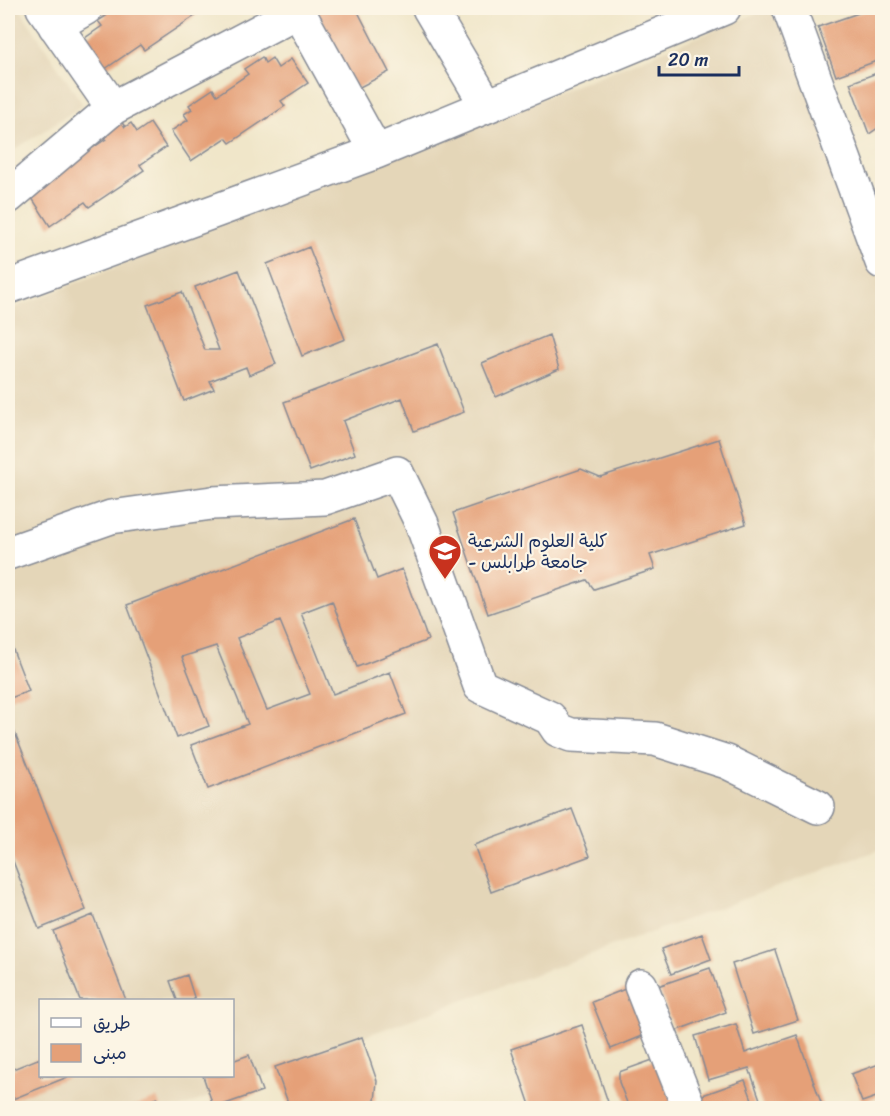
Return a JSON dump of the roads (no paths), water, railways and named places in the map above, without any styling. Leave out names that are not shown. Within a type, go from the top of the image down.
[{"type":"street","points":[[86,8],[49,17],[113,108]]},
{"type":"street","points":[[8,287],[376,152],[724,8]]},
{"type":"street","points":[[789,8],[882,262]]},
{"type":"street","points":[[8,197],[113,108],[297,9],[376,152]]},
{"type":"street","points":[[436,10],[487,106]]},
{"type":"street","points":[[8,553],[111,517],[212,503],[325,498],[397,473],[422,524],[480,686],[550,718],[558,730],[571,735],[655,739],[728,762],[818,807]]},
{"type":"street","points":[[641,986],[689,1108]]},
{"type":"place","name":"كلية العلوم الشرعية - جامعة طرابلس","points":[[445,580]]}]
